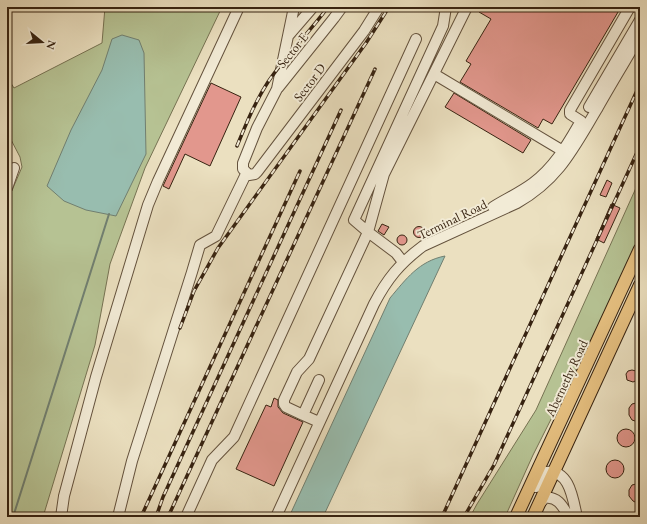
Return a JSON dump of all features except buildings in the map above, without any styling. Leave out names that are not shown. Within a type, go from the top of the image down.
[{"type":"main road","name":"Abernethy Road","points":[[516,517],[640,250]]},
{"type":"main road","points":[[533,517],[640,285]]},
{"type":"street","points":[[61,517],[64,496],[96,377],[148,205],[239,7]]},
{"type":"street","points":[[118,517],[132,461],[199,247],[201,243],[216,236],[246,174],[243,170],[243,163],[257,128],[277,89],[294,7]]},
{"type":"street","points":[[287,38],[313,7]]},
{"type":"street","name":"Sector E","points":[[277,89],[342,7]]},
{"type":"street","name":"Sector D","points":[[246,174],[252,175],[257,172],[364,31],[379,7]]},
{"type":"street","points":[[403,262],[396,253],[354,220],[443,26],[446,7]]},
{"type":"street","points":[[319,422],[286,407],[284,400],[298,372],[309,359],[368,232],[384,174],[467,7]]},
{"type":"street","points":[[581,121],[570,114],[569,111],[630,7]]},
{"type":"street","points":[[435,240],[529,186],[549,169],[563,151],[640,20]]},
{"type":"street","name":"Terminal Road","points":[[276,517],[382,289],[391,275],[403,262],[423,246],[516,203],[538,190],[552,177],[565,162],[640,35]]},
{"type":"street","points":[[186,517],[212,460],[234,437],[416,39]]},
{"type":"street","points":[[434,74],[563,151]]},
{"type":"street","points":[[7,188],[14,168]]},
{"type":"street","points":[[303,415],[318,380]]},
{"type":"street","points":[[520,517],[525,511],[542,474],[545,472],[558,473],[564,478],[569,486],[577,517]]},
{"type":"street","points":[[538,505],[544,498],[552,498],[562,505],[569,517]]},
{"type":"shaded area","points":[[105,7],[222,7],[145,168],[110,264],[95,345],[43,517],[7,517],[7,202],[22,167],[20,157],[7,132],[7,77],[14,88],[102,43]]},
{"type":"shaded area","points":[[122,35],[139,40],[144,53],[146,154],[116,216],[86,210],[64,201],[47,186],[71,130],[102,70],[112,39]]},
{"type":"shaded area","points":[[640,179],[640,237],[608,306],[533,455],[505,517],[470,517],[536,410]]},
{"type":"shaded area","points":[[445,256],[323,517],[289,517],[390,298],[420,266],[436,258]]},
{"type":"waterway","points":[[13,517],[109,214]]},
{"type":"railway","points":[[237,146],[247,121],[268,82],[328,7]]},
{"type":"railway","points":[[180,328],[194,291],[218,248],[366,43],[389,7]]},
{"type":"railway","points":[[168,517],[375,69]]},
{"type":"railway","points":[[442,517],[640,84]]},
{"type":"railway","points":[[156,517],[163,497],[341,110]]},
{"type":"railway","points":[[464,517],[494,465],[640,146]]},
{"type":"railway","points":[[141,517],[300,171]]}]
